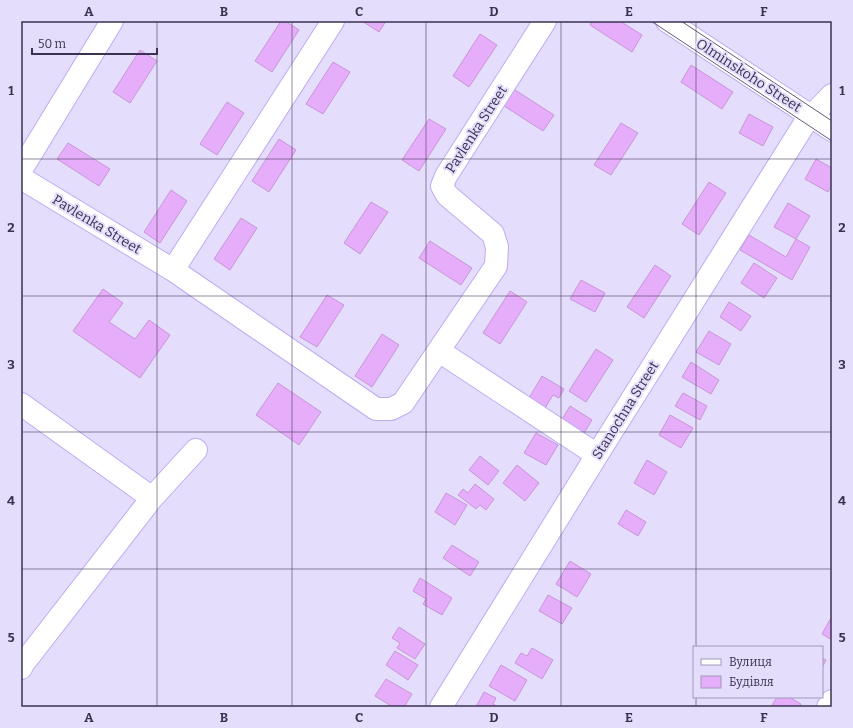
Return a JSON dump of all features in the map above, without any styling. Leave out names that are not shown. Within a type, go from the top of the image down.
[{"type":"street","name":"Pavlenka Street","points":[[112,21],[23,182],[173,270],[376,409],[391,409],[403,403],[496,266],[497,247],[493,234],[447,194],[442,186],[446,176],[545,21]]},
{"type":"street","points":[[173,270],[333,21]]},
{"type":"street","name":"Olminskoho Street","points":[[667,21],[832,130]]},
{"type":"street","name":"Olminskoho Street","points":[[811,116],[832,95]]},
{"type":"street","name":"Stanochna Street","points":[[441,707],[597,455],[811,116]]},
{"type":"street","points":[[439,351],[597,455]]},
{"type":"street","points":[[21,404],[152,498]]},
{"type":"street","points":[[21,668],[152,498],[196,450]]},
{"type":"street","points":[[828,707],[832,701]]},
{"type":"building","points":[[281,21],[285,21],[299,30],[272,72],[255,61]]},
{"type":"building","points":[[362,21],[386,21],[379,32]]},
{"type":"building","points":[[592,21],[620,21],[642,35],[632,52],[590,25]]},
{"type":"building","points":[[480,34],[497,45],[469,87],[453,76]]},
{"type":"building","points":[[140,50],[157,61],[130,103],[113,92]]},
{"type":"building","points":[[333,62],[350,72],[323,114],[306,104]]},
{"type":"building","points":[[691,65],[733,92],[722,109],[681,82]]},
{"type":"building","points":[[512,88],[554,115],[543,131],[501,104]]},
{"type":"building","points":[[227,102],[244,113],[217,155],[200,144]]},
{"type":"building","points":[[749,114],[773,127],[763,146],[739,133]]},
{"type":"building","points":[[429,119],[446,129],[419,171],[402,160]]},
{"type":"building","points":[[621,123],[638,133],[611,175],[594,165]]},
{"type":"building","points":[[279,139],[296,150],[269,192],[252,181]]},
{"type":"building","points":[[68,143],[110,169],[99,186],[57,159]]},
{"type":"building","points":[[816,159],[832,168],[832,184],[828,192],[805,179]]},
{"type":"building","points":[[709,182],[726,193],[699,235],[682,224]]},
{"type":"building","points":[[171,190],[187,201],[160,243],[144,232]]},
{"type":"building","points":[[371,202],[388,212],[360,254],[344,243]]},
{"type":"building","points":[[788,203],[810,216],[796,239],[774,227]]},
{"type":"building","points":[[241,218],[257,228],[230,270],[214,259]]},
{"type":"building","points":[[749,235],[786,257],[796,239],[810,247],[792,280],[740,250]]},
{"type":"building","points":[[430,241],[472,268],[461,285],[419,258]]},
{"type":"building","points":[[754,263],[777,278],[764,298],[741,283]]},
{"type":"building","points":[[655,265],[671,276],[644,318],[627,307]]},
{"type":"building","points":[[581,280],[605,293],[595,312],[570,299]]},
{"type":"building","points":[[103,289],[123,303],[109,322],[135,339],[149,320],[170,335],[140,378],[73,331]]},
{"type":"building","points":[[510,291],[527,302],[500,344],[483,333]]},
{"type":"building","points":[[327,295],[344,305],[317,347],[300,337]]},
{"type":"building","points":[[729,302],[751,316],[741,331],[720,317]]},
{"type":"building","points":[[709,331],[731,344],[719,365],[696,352]]},
{"type":"building","points":[[382,334],[399,345],[372,387],[355,376]]},
{"type":"building","points":[[596,349],[613,360],[586,402],[569,391]]},
{"type":"building","points":[[691,362],[719,380],[711,394],[682,377]]},
{"type":"building","points":[[542,376],[564,389],[559,398],[553,395],[545,408],[529,398]]},
{"type":"building","points":[[278,383],[321,412],[299,445],[256,415]]},
{"type":"building","points":[[683,393],[707,406],[700,420],[675,406]]},
{"type":"building","points":[[570,406],[592,420],[581,438],[559,424]]},
{"type":"building","points":[[670,415],[693,428],[681,448],[659,435]]},
{"type":"building","points":[[536,433],[558,445],[546,465],[524,453]]},
{"type":"building","points":[[480,456],[499,471],[488,485],[469,470]]},
{"type":"building","points":[[647,460],[667,472],[654,495],[634,483]]},
{"type":"building","points":[[517,465],[539,483],[525,501],[503,483]]},
{"type":"building","points":[[475,484],[494,499],[486,510],[480,505],[476,509],[458,495],[463,489],[468,493]]},
{"type":"building","points":[[446,493],[467,505],[455,525],[435,512]]},
{"type":"building","points":[[626,510],[646,522],[638,536],[618,524]]},
{"type":"building","points":[[452,545],[479,562],[470,576],[443,558]]},
{"type":"building","points":[[570,561],[591,574],[577,597],[556,584]]},
{"type":"building","points":[[420,578],[452,598],[442,615],[423,604],[426,599],[413,591]]},
{"type":"building","points":[[548,595],[572,608],[562,624],[539,611]]},
{"type":"building","points":[[832,616],[832,640],[822,634]]},
{"type":"building","points":[[399,627],[425,644],[415,659],[397,648],[400,643],[392,638]]},
{"type":"building","points":[[532,648],[553,660],[542,679],[515,663],[521,653],[527,656]]},
{"type":"building","points":[[395,651],[418,665],[408,680],[386,665]]},
{"type":"building","points":[[823,658],[826,660],[823,666]]},
{"type":"building","points":[[501,665],[527,680],[515,701],[489,686]]},
{"type":"building","points":[[386,679],[412,694],[404,707],[393,707],[375,696]]},
{"type":"building","points":[[484,692],[496,698],[493,704],[498,707],[476,707]]},
{"type":"building","points":[[776,698],[791,698],[801,704],[800,707],[771,707]]},
{"type":"tram line","points":[[651,21],[832,141]]},
{"type":"tram line","points":[[681,21],[832,121]]}]
